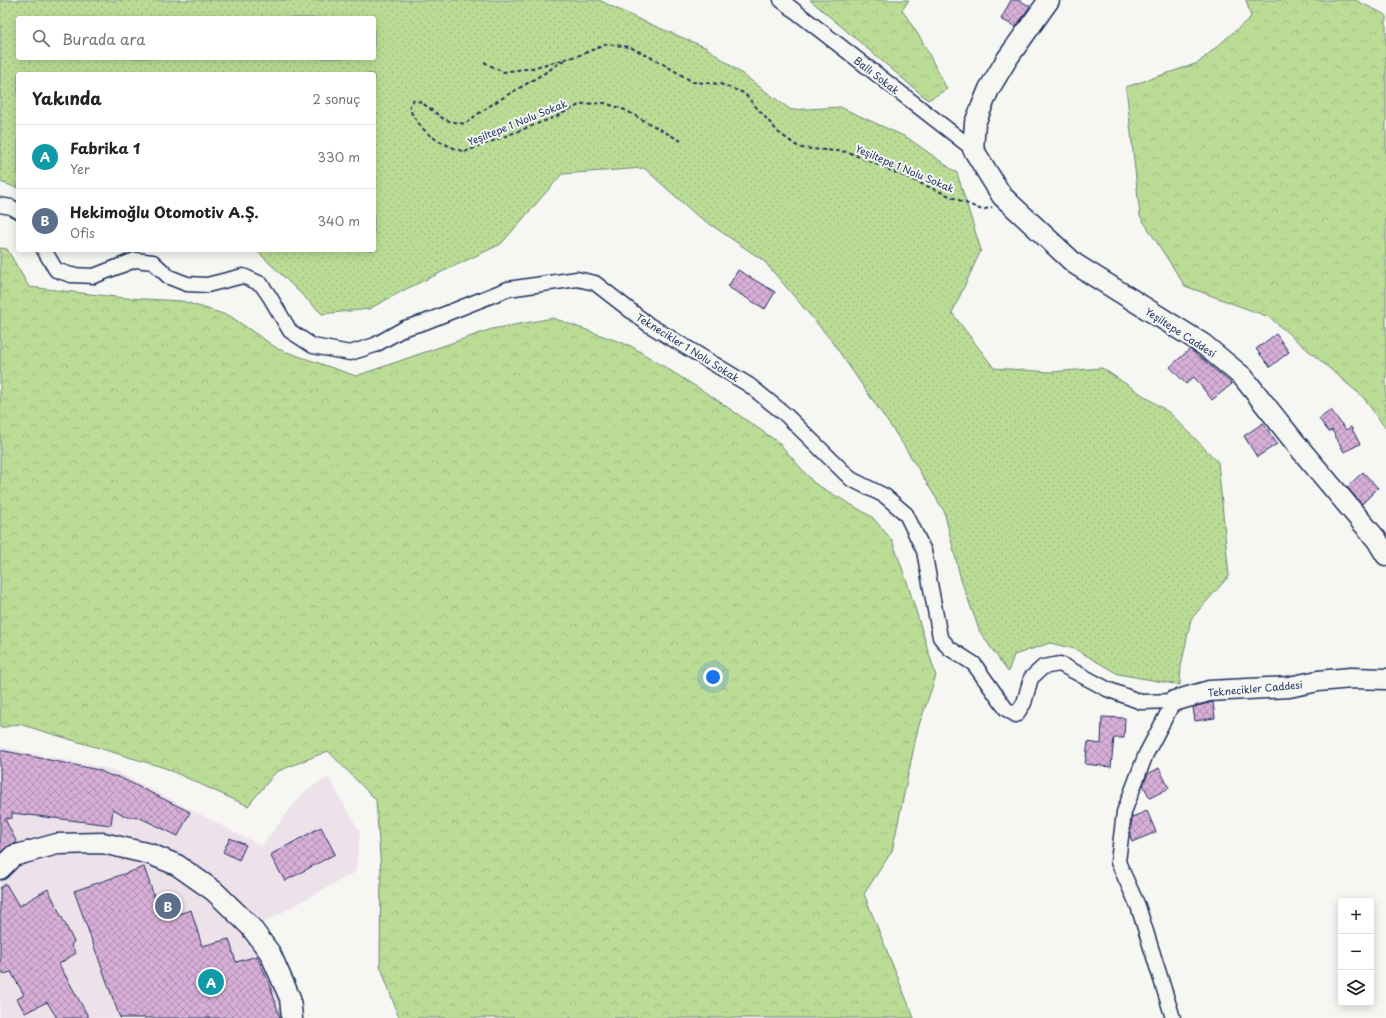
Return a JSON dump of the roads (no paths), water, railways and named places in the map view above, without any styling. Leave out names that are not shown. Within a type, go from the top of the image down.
[{"type":"street","name":"Ballı Sokak","points":[[781,0],[973,149]]},
{"type":"street","points":[[973,149],[975,123],[989,89],[1007,59],[1049,0]]},
{"type":"street","name":"Yeşiltepe Caddesi","points":[[973,149],[1002,196],[1075,264],[1203,344],[1243,377],[1301,450],[1377,540],[1386,555]]},
{"type":"street","points":[[0,205],[11,207],[16,210]]},
{"type":"street","name":"Teknecikler 1 Nolu Sokak","points":[[45,252],[56,270],[71,275],[94,276],[134,260],[153,262],[169,277],[187,284],[207,285],[243,276],[261,284],[290,331],[313,346],[350,353],[375,345],[404,328],[425,322],[508,289],[577,279],[595,283],[649,325],[749,385],[786,415],[851,479],[885,496],[906,514],[924,551],[940,637],[949,648],[974,664],[1006,709],[1016,715],[1024,703],[1031,678],[1043,667],[1060,664],[1107,689],[1141,702],[1174,701]]},
{"type":"street","name":"Teknecikler Caddesi","points":[[1174,701],[1209,691],[1290,687],[1318,681],[1351,678],[1386,680]]},
{"type":"street","points":[[1173,1018],[1138,906],[1118,862],[1124,812],[1146,754],[1174,701]]},
{"type":"street","points":[[0,869],[13,856],[57,844],[103,843],[150,854],[177,865],[214,891],[250,926],[270,953],[290,998],[292,1018]]},
{"type":"place","name":"Hekimoğlu Otomotiv A.Ş.","points":[[168,906]]},
{"type":"place","name":"Fabrika 1","points":[[211,982]]}]
